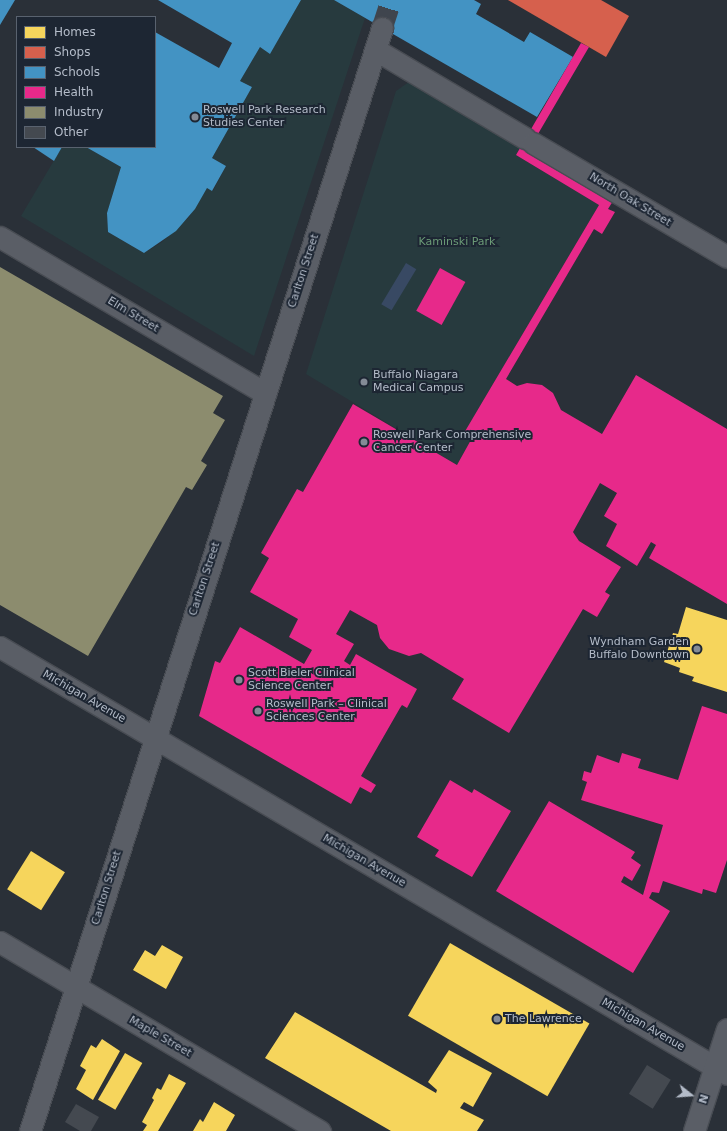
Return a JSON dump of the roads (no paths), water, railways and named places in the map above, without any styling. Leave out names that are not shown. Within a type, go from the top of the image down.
[{"type":"street","name":"Carlton Street","points":[[30,1131],[154,738],[382,28]]},
{"type":"street","name":"North Oak Street","points":[[376,50],[727,257]]},
{"type":"street","name":"Elm Street","points":[[0,237],[265,393]]},
{"type":"street","name":"Michigan Avenue","points":[[0,647],[721,1071]]},
{"type":"street","name":"Maple Street","points":[[0,942],[320,1131]]},
{"type":"street","points":[[694,1131],[721,1071],[727,1028]]},
{"type":"water","points":[[406,263],[416,269],[392,310],[381,304]]},
{"type":"tunnel","points":[[382,28],[391,0]]},
{"type":"place","name":"Roswell Park Research Studies Center","points":[[195,117]]},
{"type":"place","name":"Buffalo Niagara Medical Campus","points":[[364,382]]},
{"type":"place","name":"Roswell Park Comprehensive Cancer Center","points":[[364,442]]},
{"type":"place","name":"Wyndham Garden Buffalo Downtown","points":[[697,649]]},
{"type":"place","name":"Scott Bieler Clinical Science Center","points":[[239,680]]},
{"type":"place","name":"Roswell Park – Clinical Sciences Center","points":[[258,711]]},
{"type":"place","name":"The Lawrence","points":[[497,1019]]},
{"type":"park label","name":"Kaminski Park","points":[[457,242]]}]
